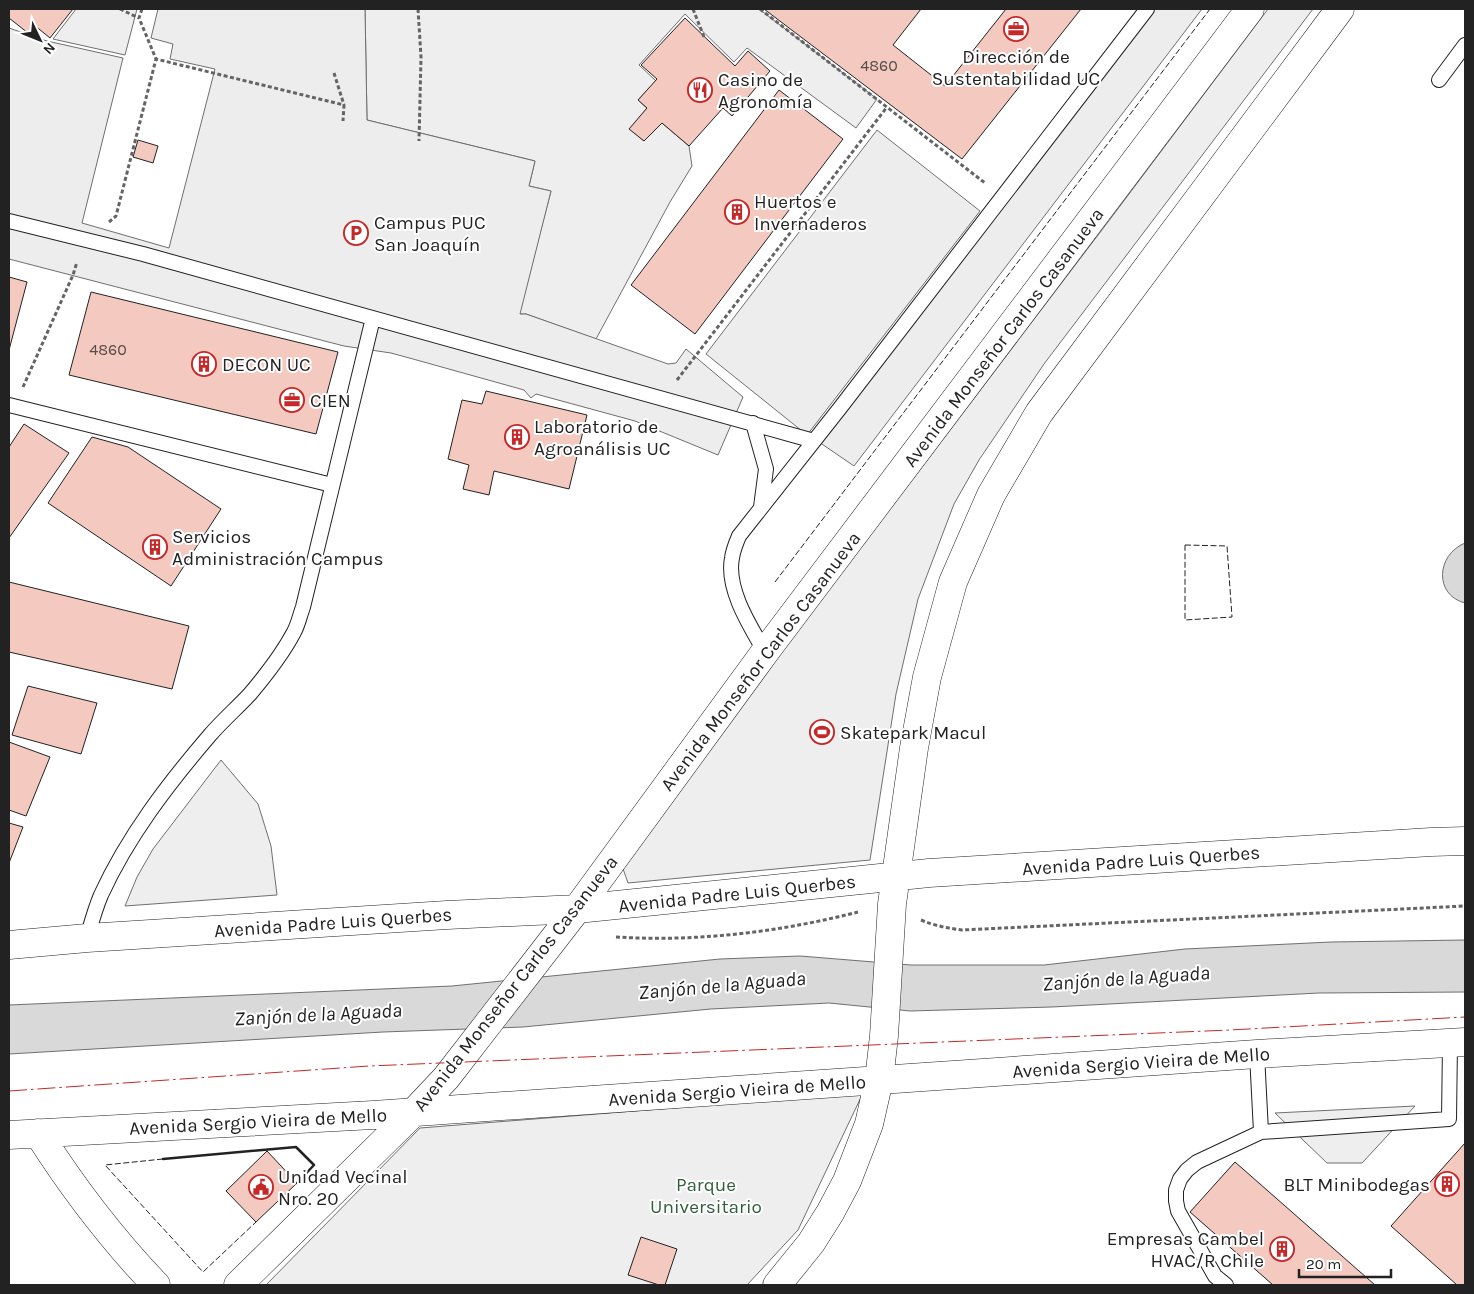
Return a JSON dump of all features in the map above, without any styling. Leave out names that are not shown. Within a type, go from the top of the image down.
[{"type":"main road","name":"Avenida Monseñor Carlos Casanueva","points":[[238,1285],[414,1112],[446,1078],[556,937],[765,652],[1250,9]]},
{"type":"main road","points":[[777,1285],[811,1243],[830,1213],[847,1181],[869,1124],[879,1080],[884,1036],[891,913],[914,748],[927,677],[953,582],[991,494],[1039,412],[1340,9]]},
{"type":"main road","name":"Avenida Padre Luis Querbes","points":[[9,945],[87,938],[448,915],[577,909],[896,876],[1465,841]]},
{"type":"main road","name":"Avenida Sergio Vieira de Mello","points":[[9,1135],[414,1112],[1257,1054],[1458,1043]]},
{"type":"main road","points":[[38,1133],[58,1166],[84,1202],[156,1285]]},
{"type":"lane","points":[[765,652],[742,610],[733,584],[732,559],[738,536],[814,441],[1147,9]]},
{"type":"lane","points":[[1439,80],[1465,45]]},
{"type":"lane","points":[[9,221],[143,254],[814,441]]},
{"type":"lane","points":[[87,938],[100,896],[121,856],[141,824],[211,734],[249,694],[282,652],[294,631],[302,607],[374,318]]},
{"type":"lane","points":[[9,405],[332,485]]},
{"type":"lane","points":[[753,424],[766,469],[760,510]]},
{"type":"lane","points":[[1226,1285],[1215,1276],[1178,1212],[1176,1190],[1180,1179],[1187,1170],[1197,1162],[1261,1132],[1449,1119],[1458,1043]]},
{"type":"lane","points":[[1257,1054],[1261,1132]]},
{"type":"path","points":[[120,9],[139,18]]},
{"type":"path","points":[[142,9],[139,18],[156,59],[344,105]]},
{"type":"path","points":[[418,9],[421,57],[419,140]]},
{"type":"path","points":[[694,9],[704,37]]},
{"type":"path","points":[[760,9],[1002,196]]},
{"type":"path","points":[[334,73],[344,105],[343,121]]},
{"type":"path","points":[[662,398],[886,107]]},
{"type":"path","points":[[614,937],[646,939],[732,934],[840,917],[891,913],[910,915],[930,924],[962,930],[1465,906]]},
{"type":"green space","points":[[76,9],[137,9],[125,55],[53,39]]},
{"type":"green space","points":[[365,9],[759,9],[877,99],[856,128],[747,48],[734,62],[685,14],[639,65],[656,81],[638,100],[647,108],[630,129],[644,141],[662,123],[689,146],[692,166],[670,202],[596,339],[526,314],[519,314],[551,191],[529,186],[535,161],[367,120]]},
{"type":"green space","points":[[1268,9],[1313,9],[1044,364],[979,460],[954,504],[918,599],[896,694],[870,860],[628,883],[621,863]]},
{"type":"green space","points":[[221,760],[258,804],[271,846],[277,895],[125,906],[137,877],[153,849]]},
{"type":"green space","name":"Parque Universitario","points":[[863,1093],[798,1230],[747,1285],[266,1285],[420,1128]]},
{"type":"green space","points":[[1415,1106],[1362,1163],[1327,1163],[1275,1113]]},
{"type":"shaded area","name":"Campus PUC San Joaquín","points":[[158,9],[365,9],[367,120],[535,161],[529,186],[551,191],[520,314],[526,314],[668,364],[676,363],[686,349],[743,397],[718,455],[635,421],[536,394],[531,398],[524,390],[413,359],[391,353],[344,346],[9,259],[9,28],[47,41],[123,58],[82,223],[169,248],[215,69],[170,59],[173,44],[151,38]]},
{"type":"shaded area","points":[[1140,9],[1202,9],[854,466],[819,442]]},
{"type":"shaded area","points":[[877,130],[980,211],[807,435],[706,354]]},
{"type":"water","points":[[1465,543],[1465,603],[1455,599],[1448,592],[1442,574],[1448,556]]},
{"type":"water","name":"Zanjón de la Aguada","points":[[1465,940],[1465,992],[1319,993],[1052,1007],[910,1011],[829,1003],[711,1009],[523,1027],[383,1032],[9,1054],[9,1005],[452,986],[720,959],[800,956],[911,965],[1044,965],[1185,949],[1331,942]]},
{"type":"building","points":[[9,9],[73,9],[50,38],[34,25],[28,33],[9,18]]},
{"type":"building","points":[[764,9],[921,9],[893,45],[945,86],[1006,9],[1081,9],[962,159]]},
{"type":"building","name":"Casino de Agronomía","points":[[685,18],[735,66],[748,51],[770,71],[732,116],[723,108],[689,146],[662,123],[644,141],[629,129],[647,108],[638,100],[657,79],[641,65]]},
{"type":"building","name":"Huertos e Invernaderos","points":[[779,90],[843,139],[695,334],[631,285]]},
{"type":"building","points":[[138,140],[158,146],[153,163],[133,157]]},
{"type":"building","points":[[9,277],[27,282],[9,350]]},
{"type":"building","name":"DECON UC","points":[[91,292],[338,352],[316,434],[69,375]]},
{"type":"building","name":"Laboratorio de Agroanálisis UC","points":[[486,391],[587,415],[569,489],[494,471],[489,495],[463,489],[469,465],[448,459],[462,400],[482,404]]},
{"type":"building","points":[[24,424],[69,453],[9,538],[9,447]]},
{"type":"building","name":"Servicios Administración Campus","points":[[92,437],[128,447],[221,509],[171,586],[48,503]]},
{"type":"building","points":[[9,582],[189,626],[172,689],[9,652]]},
{"type":"building","points":[[28,686],[97,703],[81,754],[12,735]]},
{"type":"building","points":[[9,742],[50,757],[26,816],[9,810]]},
{"type":"building","points":[[9,823],[23,827],[9,863]]},
{"type":"building","name":"BLT Minibodegas","points":[[1465,1143],[1465,1285],[1457,1285],[1391,1226]]},
{"type":"building","name":"Unidad Vecinal Nro. 20","points":[[267,1151],[297,1183],[256,1222],[226,1191]]},
{"type":"building","name":"Empresas Cambel HVAC/R Chile","points":[[1235,1162],[1375,1285],[1273,1285],[1190,1212]]},
{"type":"building","points":[[641,1237],[677,1249],[665,1285],[659,1285],[628,1275]]},
{"type":"fence","points":[[775,582],[1210,9]]},
{"type":"fence","points":[[1185,545],[1227,546],[1232,617],[1185,620],[1185,545]]},
{"type":"fence","points":[[163,1159],[105,1165],[203,1272],[256,1222]]},
{"type":"wall","points":[[163,1159],[296,1147],[314,1165],[297,1183]]},
{"type":"power","points":[[9,1091],[369,1066],[1230,1030],[1465,1017]]},
{"type":"place","name":"Dirección de Sustentabilidad UC","points":[[1016,29]]},
{"type":"place","name":"Casino de Agronomía","points":[[700,90]]},
{"type":"place","name":"Huertos e Invernaderos","points":[[737,212]]},
{"type":"place","name":"Campus PUC San Joaquín","points":[[356,233]]},
{"type":"place","name":"DECON UC","points":[[204,364]]},
{"type":"place","name":"CIEN","points":[[292,400]]},
{"type":"place","name":"Laboratorio de Agroanálisis UC","points":[[517,437]]},
{"type":"place","name":"Servicios Administración Campus","points":[[155,547]]},
{"type":"place","name":"Skatepark Macul","points":[[822,732]]},
{"type":"place","name":"BLT Minibodegas","points":[[1447,1184]]},
{"type":"place","name":"Unidad Vecinal Nro. 20","points":[[261,1187]]},
{"type":"place","name":"Empresas Cambel HVAC/R Chile","points":[[1282,1249]]}]
